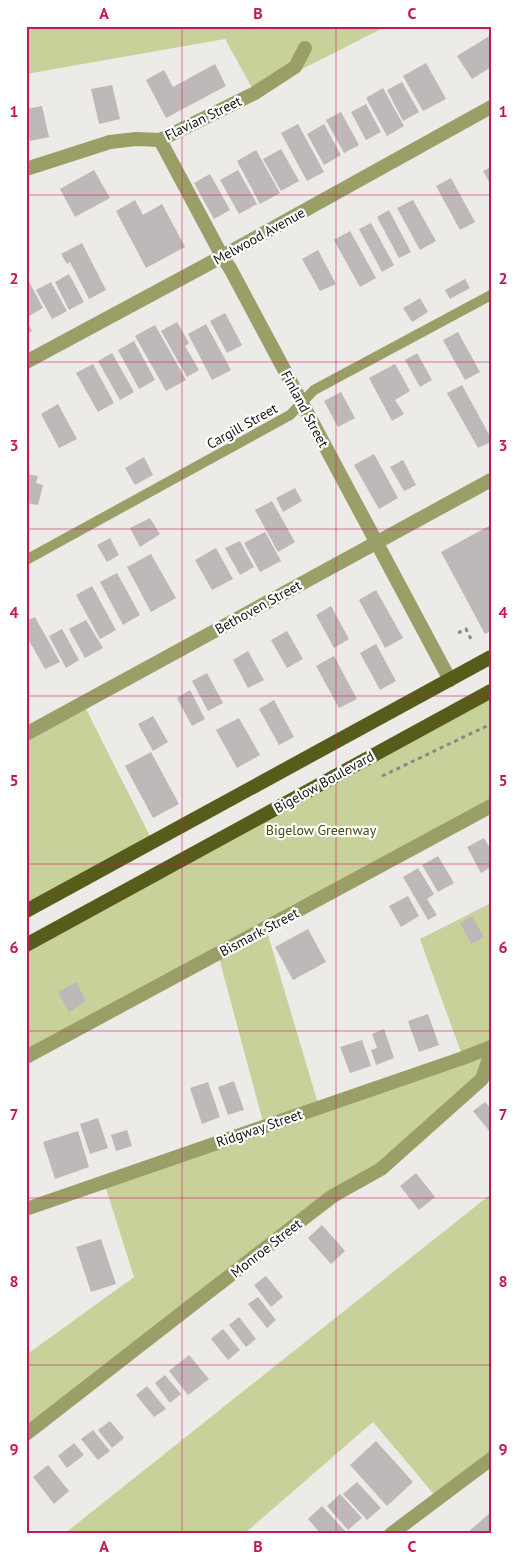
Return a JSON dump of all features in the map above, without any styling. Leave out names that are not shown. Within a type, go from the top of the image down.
[{"type":"main road","points":[[26,911],[491,657]]},
{"type":"main road","name":"Bigelow Boulevard","points":[[26,945],[491,691]]},
{"type":"main road","points":[[434,722],[491,700]]},
{"type":"street","name":"Flavian Street","points":[[26,169],[110,142],[136,139],[160,140],[254,93],[295,66],[305,48]]},
{"type":"street","name":"Melwood Avenue","points":[[26,362],[491,107]]},
{"type":"street","name":"Finland Street","points":[[160,140],[450,680]]},
{"type":"street","name":"Bethoven Street","points":[[26,734],[491,480]]},
{"type":"street","name":"Bismark Street","points":[[26,1057],[491,806]]},
{"type":"street","name":"Ridgway Street","points":[[26,1209],[491,1047]]},
{"type":"street","name":"Monroe Street","points":[[26,1434],[331,1197],[381,1169],[482,1079],[491,1053]]},
{"type":"street","points":[[391,1534],[491,1458]]},
{"type":"lane","name":"Cargill Street","points":[[26,560],[290,415],[314,390],[491,295]]},
{"type":"path","points":[[458,633],[466,629],[472,641]]},
{"type":"path","points":[[382,776],[491,724]]},
{"type":"green space","points":[[26,26],[387,26],[255,93],[225,39],[26,74]]},
{"type":"green space","name":"Bigelow Greenway","points":[[491,691],[491,806],[266,928],[319,1107],[463,1058],[420,939],[491,903],[491,1053],[482,1079],[381,1169],[26,1437],[26,1355],[134,1277],[104,1182],[264,1126],[218,954],[26,1057],[26,945]]},
{"type":"green space","points":[[83,703],[153,842],[26,911],[26,734]]},
{"type":"green space","points":[[491,1194],[491,1459],[438,1499],[373,1422],[244,1534],[64,1534]]},
{"type":"building","points":[[491,35],[491,67],[472,79],[457,56]]},
{"type":"building","points":[[426,63],[446,99],[423,111],[403,76]]},
{"type":"building","points":[[215,64],[226,86],[166,118],[146,80],[164,70],[173,87]]},
{"type":"building","points":[[402,82],[419,112],[403,121],[387,90]]},
{"type":"building","points":[[112,85],[120,119],[99,124],[91,89]]},
{"type":"building","points":[[383,88],[404,126],[387,136],[366,98]]},
{"type":"building","points":[[366,104],[381,132],[366,140],[351,112]]},
{"type":"building","points":[[42,106],[49,137],[30,141],[26,125],[26,109]]},
{"type":"building","points":[[341,112],[359,145],[344,153],[326,120]]},
{"type":"building","points":[[298,124],[324,172],[307,181],[281,133]]},
{"type":"building","points":[[324,124],[341,155],[324,165],[307,134]]},
{"type":"building","points":[[281,149],[299,181],[281,191],[263,159]]},
{"type":"building","points":[[256,150],[280,193],[260,204],[237,161]]},
{"type":"building","points":[[491,167],[491,185],[483,171]]},
{"type":"building","points":[[94,170],[110,198],[75,217],[60,189]]},
{"type":"building","points":[[238,170],[257,204],[239,214],[220,180]]},
{"type":"building","points":[[210,174],[230,210],[214,219],[194,183]]},
{"type":"building","points":[[451,178],[475,222],[460,230],[436,186]]},
{"type":"building","points":[[135,200],[143,215],[162,204],[185,247],[146,268],[116,211]]},
{"type":"building","points":[[413,200],[436,241],[420,250],[397,208]]},
{"type":"building","points":[[389,210],[411,252],[399,258],[377,217]]},
{"type":"building","points":[[371,223],[394,265],[382,272],[359,229]]},
{"type":"building","points":[[350,231],[376,278],[360,287],[334,240]]},
{"type":"building","points":[[82,243],[106,290],[89,299],[70,262],[67,264],[61,254]]},
{"type":"building","points":[[318,250],[336,284],[320,291],[302,259]]},
{"type":"building","points":[[69,274],[84,302],[69,310],[55,282]]},
{"type":"building","points":[[26,276],[43,308],[29,316],[26,310]]},
{"type":"building","points":[[465,279],[470,288],[450,299],[445,290]]},
{"type":"building","points":[[51,282],[67,311],[52,319],[36,290]]},
{"type":"building","points":[[420,298],[428,312],[412,322],[403,308]]},
{"type":"building","points":[[225,313],[242,345],[227,353],[210,321]]},
{"type":"building","points":[[26,320],[32,331],[26,334]]},
{"type":"building","points":[[177,322],[189,343],[185,346],[199,370],[187,377],[161,331]]},
{"type":"building","points":[[206,324],[231,370],[212,380],[188,334]]},
{"type":"building","points":[[155,325],[186,380],[166,391],[135,336]]},
{"type":"building","points":[[458,332],[480,372],[465,380],[443,340]]},
{"type":"building","points":[[134,341],[155,380],[139,389],[118,350]]},
{"type":"building","points":[[112,353],[134,392],[120,400],[98,361]]},
{"type":"building","points":[[417,353],[432,380],[420,387],[405,360]]},
{"type":"building","points":[[93,364],[114,403],[98,412],[76,373]]},
{"type":"building","points":[[395,364],[410,391],[395,400],[404,414],[392,421],[369,378]]},
{"type":"building","points":[[462,385],[491,438],[491,442],[478,448],[447,393]]},
{"type":"building","points":[[341,392],[355,418],[338,427],[324,401]]},
{"type":"building","points":[[58,404],[77,439],[59,448],[41,414]]},
{"type":"building","points":[[374,454],[398,498],[379,509],[354,465]]},
{"type":"building","points":[[144,457],[153,475],[135,485],[125,468]]},
{"type":"building","points":[[403,460],[416,485],[404,491],[390,467]]},
{"type":"building","points":[[26,474],[38,476],[36,483],[43,485],[38,505],[26,503]]},
{"type":"building","points":[[295,488],[302,501],[283,512],[276,498]]},
{"type":"building","points":[[272,501],[295,542],[278,552],[255,510]]},
{"type":"building","points":[[150,518],[160,534],[140,547],[130,528]]},
{"type":"building","points":[[489,526],[491,529],[491,631],[485,634],[441,552]]},
{"type":"building","points":[[265,532],[281,561],[260,572],[244,543]]},
{"type":"building","points":[[110,538],[119,555],[107,562],[97,545]]},
{"type":"building","points":[[240,541],[254,567],[240,575],[225,548]]},
{"type":"building","points":[[216,548],[233,579],[212,590],[195,560]]},
{"type":"building","points":[[151,554],[176,598],[151,612],[127,567]]},
{"type":"building","points":[[117,573],[140,615],[123,625],[100,582]]},
{"type":"building","points":[[92,586],[116,630],[100,639],[76,595]]},
{"type":"building","points":[[376,590],[403,638],[385,648],[359,600]]},
{"type":"building","points":[[331,606],[349,639],[334,648],[316,615]]},
{"type":"building","points":[[35,617],[60,662],[45,669],[26,635],[26,621]]},
{"type":"building","points":[[86,620],[103,648],[85,658],[69,629]]},
{"type":"building","points":[[62,629],[79,660],[66,668],[49,636]]},
{"type":"building","points":[[287,631],[303,659],[287,668],[271,640]]},
{"type":"building","points":[[376,644],[396,681],[380,690],[360,653]]},
{"type":"building","points":[[248,651],[264,680],[248,688],[233,660]]},
{"type":"building","points":[[334,656],[357,699],[339,708],[316,666]]},
{"type":"building","points":[[207,673],[223,703],[208,711],[192,681]]},
{"type":"building","points":[[190,690],[205,719],[192,726],[177,698]]},
{"type":"building","points":[[274,700],[294,737],[279,745],[259,709]]},
{"type":"building","points":[[153,716],[168,742],[153,751],[138,724]]},
{"type":"building","points":[[239,718],[260,755],[237,768],[216,730]]},
{"type":"building","points":[[151,752],[179,804],[153,818],[125,766]]},
{"type":"building","points":[[484,838],[491,850],[491,867],[481,873],[467,847]]},
{"type":"building","points":[[438,856],[454,883],[438,892],[422,865]]},
{"type":"building","points":[[418,868],[434,894],[427,899],[437,915],[428,920],[403,877]]},
{"type":"building","points":[[408,896],[419,916],[401,927],[389,906]]},
{"type":"building","points":[[472,916],[484,937],[471,944],[460,923]]},
{"type":"building","points":[[308,929],[326,962],[293,980],[275,947]]},
{"type":"building","points":[[76,982],[86,1001],[69,1012],[58,992]]},
{"type":"building","points":[[428,1014],[439,1045],[419,1052],[408,1021]]},
{"type":"building","points":[[384,1029],[394,1058],[376,1065],[371,1050],[377,1048],[372,1034]]},
{"type":"building","points":[[362,1040],[371,1066],[350,1073],[340,1047]]},
{"type":"building","points":[[234,1081],[244,1110],[228,1115],[218,1087]]},
{"type":"building","points":[[208,1082],[220,1117],[202,1124],[190,1088]]},
{"type":"building","points":[[485,1102],[491,1109],[491,1133],[473,1111]]},
{"type":"building","points":[[98,1118],[108,1148],[90,1154],[80,1124]]},
{"type":"building","points":[[127,1130],[132,1146],[116,1151],[111,1135]]},
{"type":"building","points":[[78,1131],[89,1167],[55,1179],[43,1142]]},
{"type":"building","points":[[416,1173],[435,1197],[419,1210],[400,1186]]},
{"type":"building","points":[[322,1225],[345,1251],[331,1264],[308,1238]]},
{"type":"building","points":[[101,1239],[116,1284],[91,1292],[76,1247]]},
{"type":"building","points":[[266,1276],[283,1297],[271,1307],[254,1285]]},
{"type":"building","points":[[258,1297],[276,1320],[267,1328],[248,1304]]},
{"type":"building","points":[[239,1317],[256,1339],[246,1347],[229,1325]]},
{"type":"building","points":[[223,1329],[240,1350],[228,1360],[211,1339]]},
{"type":"building","points":[[189,1355],[209,1379],[188,1395],[169,1371]]},
{"type":"building","points":[[165,1375],[181,1394],[170,1403],[155,1383]]},
{"type":"building","points":[[147,1386],[166,1409],[154,1417],[136,1395]]},
{"type":"building","points":[[110,1421],[124,1438],[112,1448],[98,1430]]},
{"type":"building","points":[[93,1430],[110,1451],[98,1460],[81,1439]]},
{"type":"building","points":[[376,1441],[413,1482],[387,1506],[350,1465]]},
{"type":"building","points":[[74,1443],[84,1455],[67,1468],[58,1456]]},
{"type":"building","points":[[48,1465],[69,1491],[54,1504],[33,1477]]},
{"type":"building","points":[[357,1482],[381,1508],[367,1520],[343,1494]]},
{"type":"building","points":[[340,1494],[362,1518],[348,1530],[327,1506]]},
{"type":"building","points":[[322,1506],[346,1532],[344,1534],[321,1534],[308,1519]]},
{"type":"building","points":[[491,1512],[491,1534],[466,1534],[475,1526]]}]
